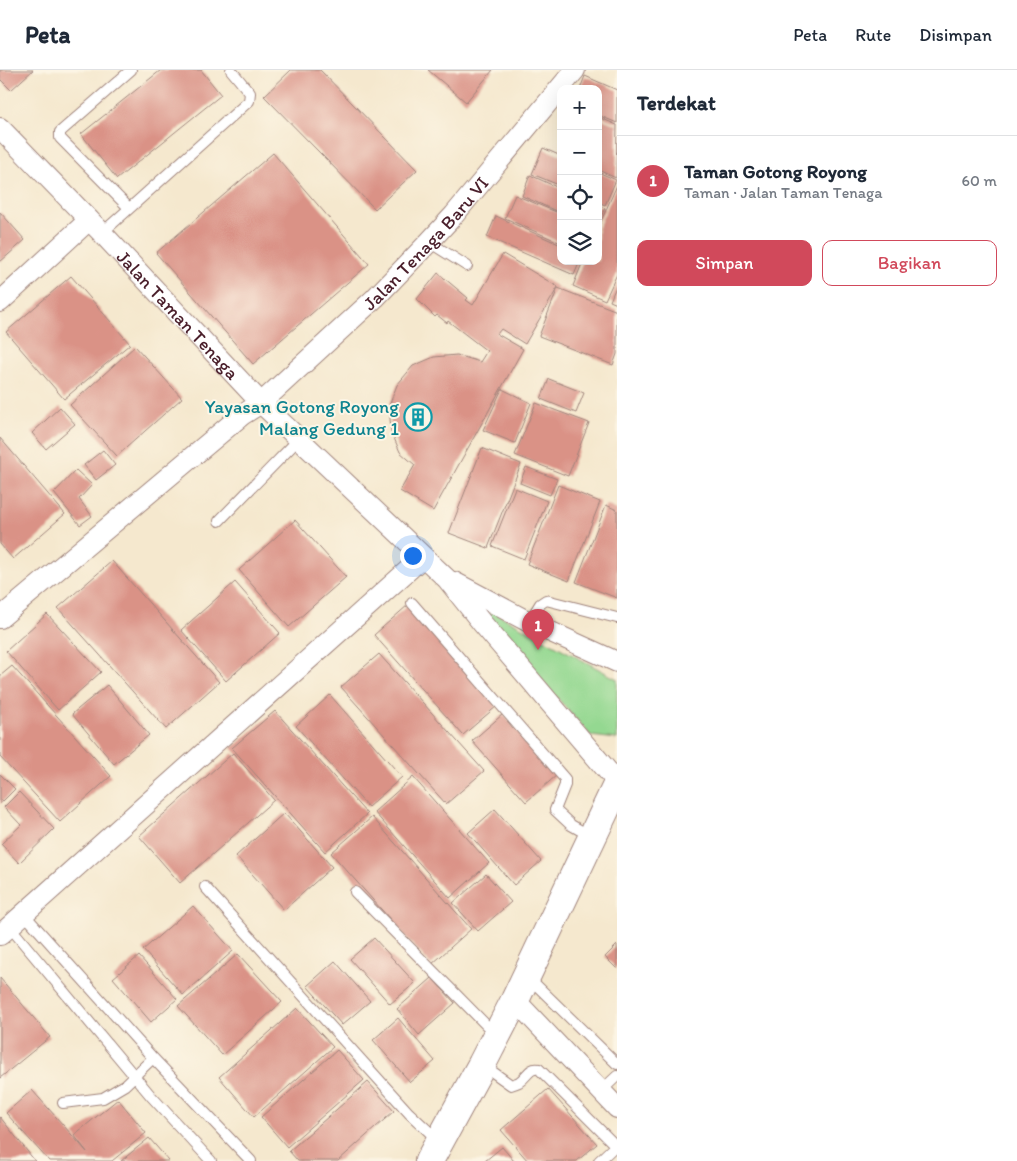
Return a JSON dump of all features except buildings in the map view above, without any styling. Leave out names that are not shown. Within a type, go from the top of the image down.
[{"type":"highway","points":[[434,1151],[482,1064],[527,976],[617,784]]},
{"type":"street","name":"Jalan Tenaga Baru VI","points":[[0,618],[242,416],[261,403],[375,298],[454,215],[574,70]]},
{"type":"street","name":"Jalan Taman Tenaga","points":[[0,128],[261,403],[447,579],[617,784]]},
{"type":"street","points":[[0,302],[96,227]]},
{"type":"street","points":[[11,925],[423,556]]},
{"type":"street","name":"Jalan Taman Tenaga","points":[[447,579],[529,622],[617,662]]},
{"type":"street","points":[[515,1000],[617,1108]]},
{"type":"lane","points":[[130,70],[60,132],[60,138],[130,208]]},
{"type":"lane","points":[[96,227],[130,208],[249,101],[250,93],[230,70]]},
{"type":"lane","points":[[430,242],[467,266]]},
{"type":"lane","points":[[219,522],[298,440]]},
{"type":"lane","points":[[529,622],[540,604],[546,600],[617,618]]},
{"type":"lane","points":[[412,603],[565,779],[565,785],[555,810],[571,825],[593,838]]},
{"type":"lane","points":[[205,887],[409,1113],[434,1151]]},
{"type":"lane","points":[[355,892],[496,1035]]},
{"type":"lane","points":[[11,925],[153,1058],[251,1161]]},
{"type":"lane","points":[[11,925],[134,1076],[211,1161]]},
{"type":"lane","points":[[527,976],[617,1064]]},
{"type":"lane","points":[[63,1103],[103,1098],[125,1085],[153,1058]]},
{"type":"lane","points":[[482,1064],[511,1085],[519,1082],[531,1070],[539,1069],[616,1145],[599,1161]]},
{"type":"lane","points":[[600,1092],[617,1076]]},
{"type":"green space","points":[[492,611],[617,679],[617,739],[591,736],[488,620]]},
{"type":"place","name":"Yayasan Gotong Royong Malang Gedung 1","points":[[418,417]]},
{"type":"place","name":"Taman Gotong Royong","points":[[538,650]]}]
